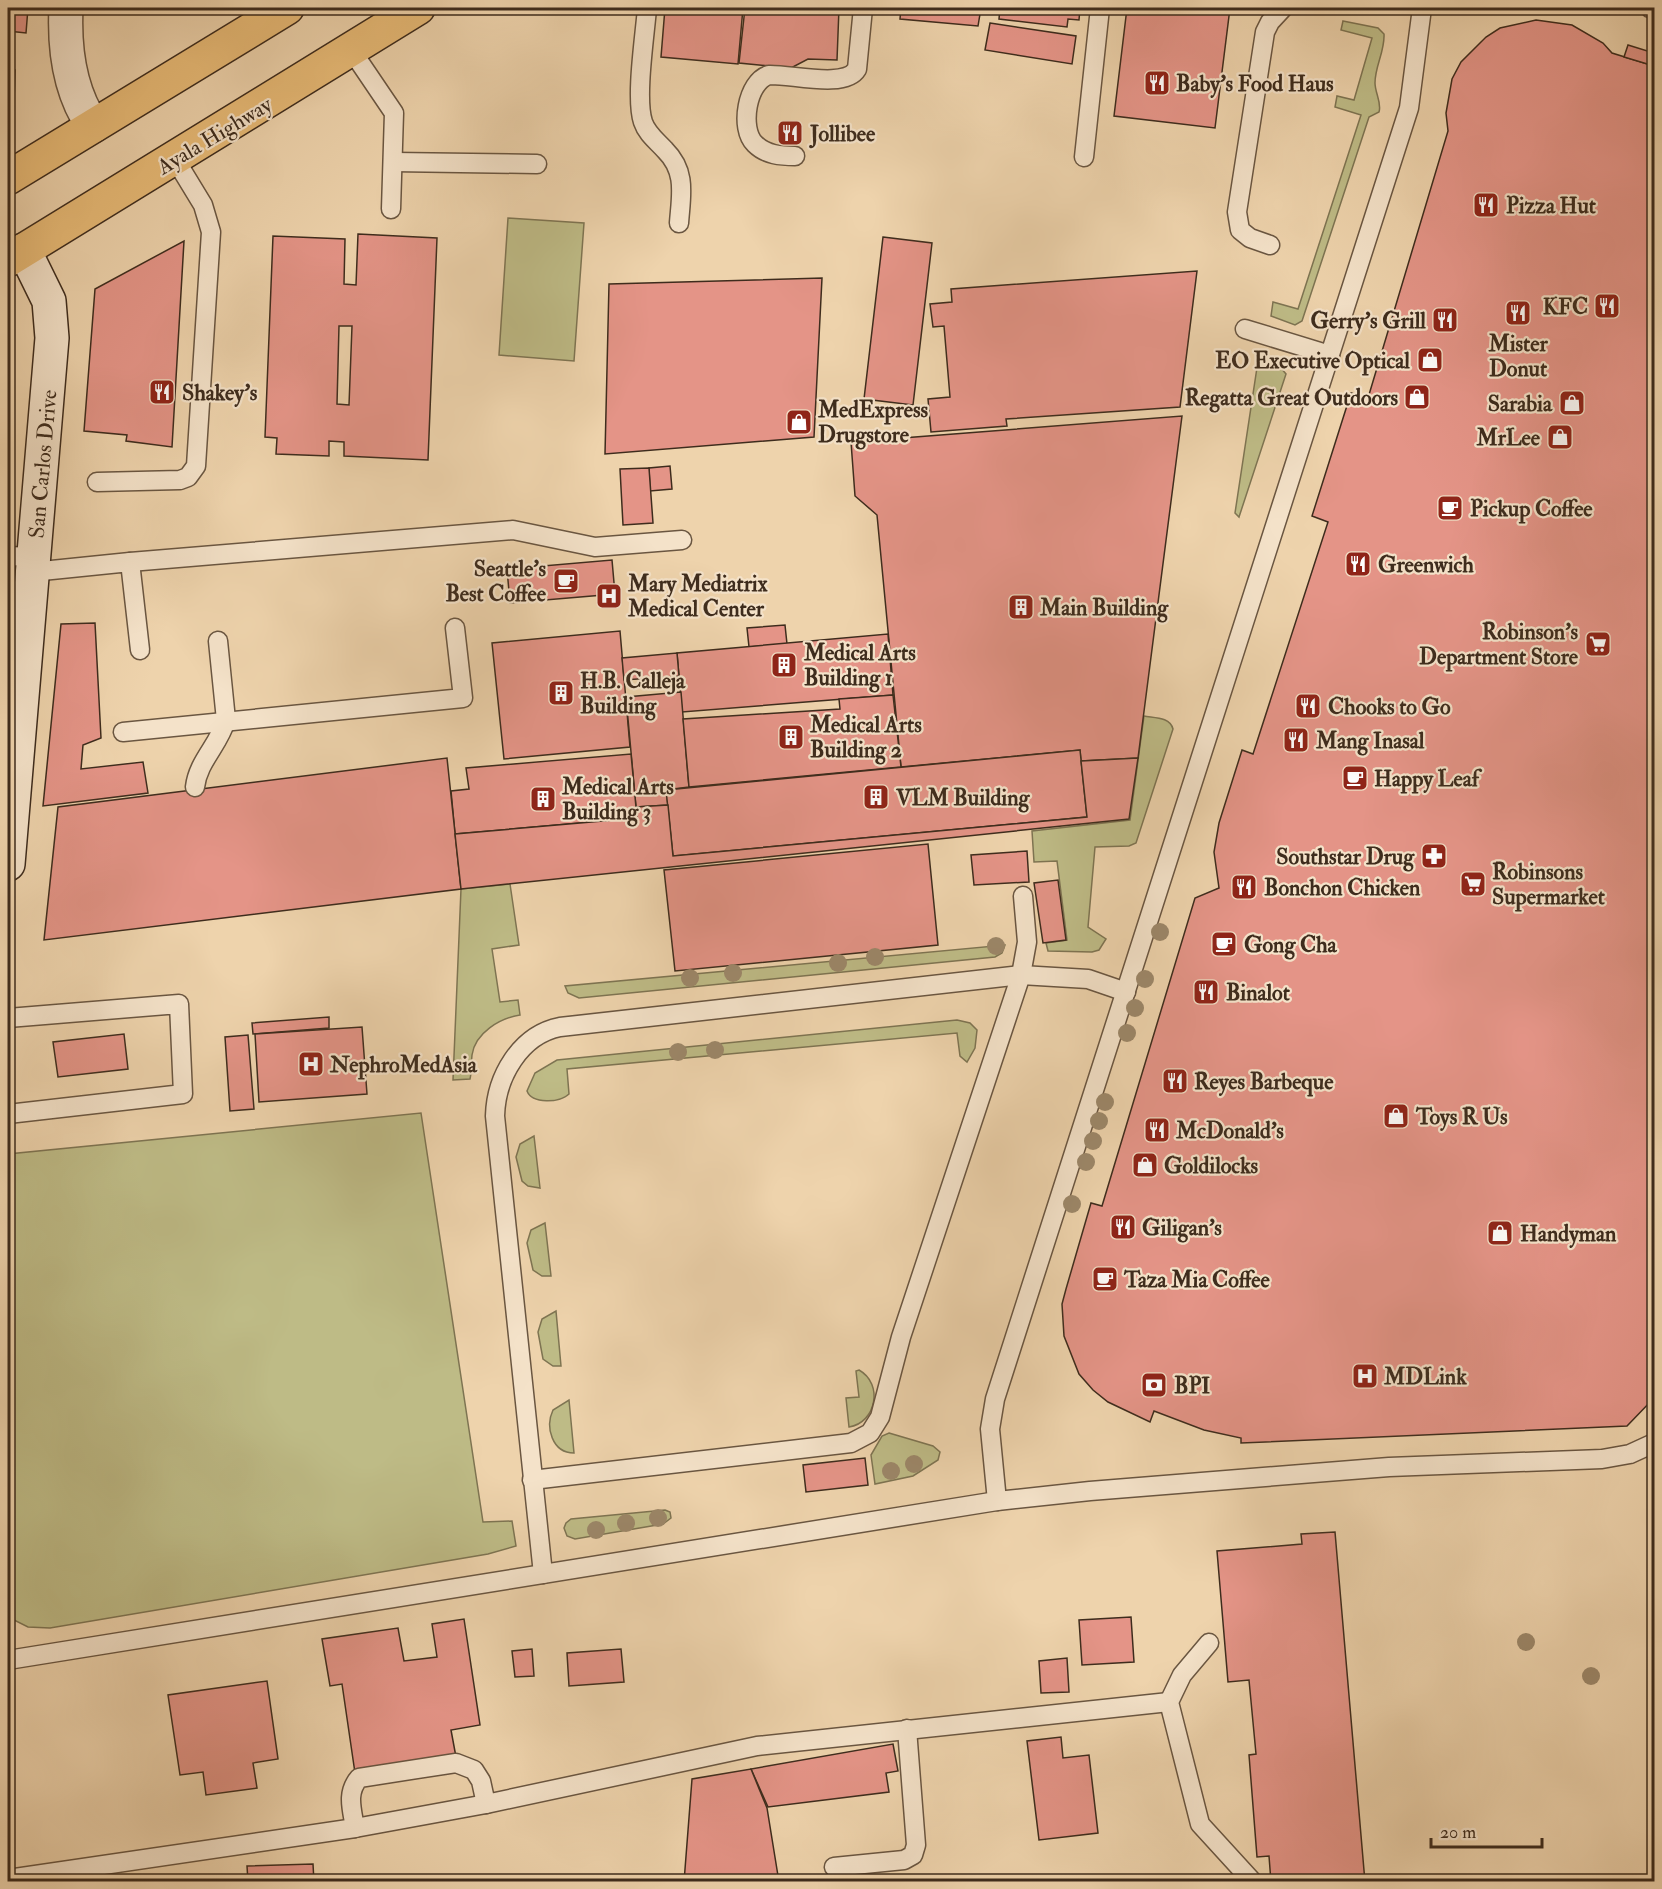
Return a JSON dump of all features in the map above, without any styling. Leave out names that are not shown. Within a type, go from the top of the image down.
[{"type":"highway","points":[[8,178],[287,8]]},
{"type":"highway","name":"Ayala Highway","points":[[16,255],[352,51],[400,12]]},
{"type":"street","points":[[66,8],[70,76],[78,102],[93,126]]},
{"type":"street","name":"San Carlos Drive","points":[[8,864],[24,562],[52,324],[49,302],[42,282],[16,255]]},
{"type":"lane","points":[[647,8],[640,101],[642,119],[647,132],[673,157],[680,169],[682,178],[678,223]]},
{"type":"lane","points":[[795,156],[770,153],[758,147],[749,137],[747,125],[754,85],[769,75],[842,80],[854,75],[857,69],[863,8]]},
{"type":"lane","points":[[1084,157],[1100,8]]},
{"type":"lane","points":[[1270,245],[1250,238],[1240,230],[1237,212],[1265,32],[1282,8]]},
{"type":"lane","points":[[996,1501],[990,1434],[993,1406],[1409,108],[1422,8]]},
{"type":"lane","points":[[1650,8],[1654,9]]},
{"type":"lane","points":[[352,51],[394,114],[391,209]]},
{"type":"lane","points":[[97,482],[180,480],[188,477],[196,466],[211,231],[203,205],[175,159]]},
{"type":"lane","points":[[393,162],[537,164]]},
{"type":"lane","points":[[1245,329],[1330,355]]},
{"type":"lane","points":[[24,562],[130,562],[513,530],[595,547],[682,540]]},
{"type":"lane","points":[[130,562],[140,650]]},
{"type":"lane","points":[[123,732],[463,698],[455,628]]},
{"type":"lane","points":[[195,787],[200,765],[223,730],[226,720],[219,641]]},
{"type":"lane","points":[[532,1480],[851,1443],[870,1434],[880,1417],[901,1336],[1021,975],[1027,942],[1023,896]]},
{"type":"lane","points":[[543,1574],[495,1116],[502,1082],[513,1062],[529,1041],[543,1031],[560,1027],[1021,975],[1088,979],[1126,992]]},
{"type":"lane","points":[[8,1018],[179,1004],[183,1094],[8,1114]]},
{"type":"lane","points":[[8,1660],[996,1501],[1090,1491],[1389,1467],[1602,1459],[1630,1454],[1654,1443]]},
{"type":"lane","points":[[1209,1643],[1182,1675],[1169,1702],[1200,1824],[1253,1881]]},
{"type":"lane","points":[[8,1879],[355,1828],[486,1804],[757,1746],[1169,1702]]},
{"type":"lane","points":[[834,1867],[904,1860],[913,1855],[916,1845],[907,1729]]},
{"type":"lane","points":[[355,1828],[350,1795],[351,1786],[358,1778],[456,1763],[474,1770],[481,1781],[486,1804]]},
{"type":"shaded area","points":[[1343,21],[1378,28],[1384,34],[1375,83],[1380,109],[1379,112],[1369,117],[1302,321],[1295,325],[1271,316],[1273,302],[1298,309],[1361,115],[1335,107],[1337,96],[1354,100],[1372,38],[1341,30]]},
{"type":"shaded area","points":[[508,218],[584,223],[574,361],[499,355]]},
{"type":"shaded area","points":[[1258,361],[1280,367],[1286,374],[1239,517],[1235,513]]},
{"type":"shaded area","points":[[1144,716],[1165,720],[1173,729],[1136,843],[1129,846],[1095,847],[1088,927],[1106,939],[1099,950],[1092,952],[1048,951],[1046,943],[1067,940],[1057,861],[1034,862],[1032,831],[1130,820]]},
{"type":"shaded area","points":[[510,884],[519,945],[492,949],[500,1002],[518,1000],[520,1015],[504,1019],[483,1033],[474,1047],[470,1079],[453,1080],[461,889]]},
{"type":"shaded area","points":[[1005,945],[1002,953],[995,957],[579,998],[568,993],[565,986]]},
{"type":"shaded area","points":[[957,1020],[970,1023],[977,1030],[975,1048],[967,1062],[960,1056],[957,1033],[567,1069],[569,1094],[565,1097],[546,1101],[534,1098],[527,1091],[535,1073],[557,1060]]},
{"type":"shaded area","points":[[421,1113],[483,1522],[512,1521],[516,1546],[488,1554],[50,1628],[28,1627],[8,1617],[8,1154]]},
{"type":"shaded area","points":[[534,1136],[540,1188],[528,1186],[522,1181],[516,1157],[520,1144]]},
{"type":"shaded area","points":[[545,1223],[551,1276],[542,1276],[533,1270],[527,1243],[531,1230]]},
{"type":"shaded area","points":[[556,1311],[561,1366],[553,1366],[543,1359],[538,1332],[542,1319]]},
{"type":"shaded area","points":[[859,1370],[872,1384],[873,1402],[871,1411],[865,1418],[849,1427],[846,1398],[859,1397],[856,1371]]},
{"type":"shaded area","points":[[569,1400],[574,1453],[560,1449],[550,1431],[553,1410]]},
{"type":"shaded area","points":[[889,1433],[933,1446],[940,1452],[938,1460],[913,1476],[875,1484],[871,1455],[882,1436]]},
{"type":"shaded area","points":[[665,1510],[670,1512],[671,1518],[663,1524],[575,1539],[567,1536],[564,1528],[571,1519]]},
{"type":"building","points":[[8,8],[28,8],[26,33],[8,31]]},
{"type":"building","points":[[665,8],[743,8],[738,64],[661,57]]},
{"type":"building","points":[[745,8],[839,8],[837,60],[808,59],[791,68],[739,63]]},
{"type":"building","points":[[901,8],[981,8],[978,26],[900,19]]},
{"type":"building","points":[[1000,8],[1080,8],[1079,20],[1068,19],[1067,27],[999,19]]},
{"type":"building","points":[[1127,8],[1230,8],[1215,128],[1114,116]]},
{"type":"building","points":[[1536,20],[1572,25],[1603,43],[1612,53],[1654,66],[1654,1398],[1627,1426],[1241,1443],[1241,1438],[1204,1430],[1154,1411],[1150,1422],[1108,1402],[1079,1374],[1064,1336],[1062,1304],[1066,1289],[1091,1203],[1102,1206],[1195,898],[1219,888],[1214,852],[1219,823],[1242,750],[1253,754],[1328,522],[1312,516],[1351,393],[1368,398],[1448,131],[1446,113],[1452,79],[1461,62],[1486,37],[1500,28]]},
{"type":"building","points":[[990,23],[1076,36],[1072,64],[985,50]]},
{"type":"building","points":[[1628,45],[1654,53],[1654,66],[1624,57]]},
{"type":"building","points":[[8,70],[15,70],[14,102],[8,106]]},
{"type":"building","points":[[358,234],[437,238],[428,460],[344,456],[344,442],[329,441],[329,456],[276,454],[277,438],[265,437],[273,236],[345,239],[344,284],[356,285]],"holes":[[[339,326],[352,326],[349,405],[337,404]]]},
{"type":"building","points":[[883,237],[932,243],[913,405],[864,399]]},
{"type":"building","points":[[184,241],[172,447],[126,441],[127,435],[84,431],[95,289]]},
{"type":"building","points":[[1197,271],[1180,407],[1006,419],[1007,426],[931,432],[928,399],[950,397],[944,326],[933,327],[930,304],[952,302],[951,289]]},
{"type":"building","points":[[822,278],[814,437],[605,454],[609,284]]},
{"type":"building","name":"Main Building","points":[[1182,416],[1138,758],[1081,761],[1080,750],[901,767],[877,515],[855,496],[851,442]]},
{"type":"building","points":[[670,466],[672,489],[650,491],[649,468]]},
{"type":"building","points":[[649,468],[653,523],[623,525],[620,469]]},
{"type":"building","points":[[612,560],[615,594],[510,603],[507,569]]},
{"type":"building","points":[[95,623],[101,738],[83,745],[81,769],[143,762],[148,793],[43,806],[61,624]]},
{"type":"building","points":[[785,625],[787,644],[749,647],[747,628]]},
{"type":"building","name":"H.B. Calleja Building","points":[[620,631],[630,747],[504,759],[492,643]]},
{"type":"building","name":"Medical Arts Building 1","points":[[888,634],[893,695],[682,712],[677,653]]},
{"type":"building","points":[[677,653],[679,676],[624,680],[622,658]]},
{"type":"building","points":[[681,692],[689,787],[666,790],[668,805],[636,807],[626,697]]},
{"type":"building","name":"Medical Arts Building 2","points":[[893,695],[901,767],[689,787],[683,719],[840,709],[839,699]]},
{"type":"building","name":"VLM Building","points":[[1080,750],[1087,817],[673,856],[666,790]]},
{"type":"building","name":"Medical Arts Building 3","points":[[631,754],[637,818],[455,834],[451,791],[469,789],[466,768]]},
{"type":"building","points":[[447,758],[461,889],[44,940],[58,807]]},
{"type":"building","points":[[1138,758],[1129,819],[461,889],[455,834],[637,818],[636,807],[668,805],[673,856],[1087,817],[1081,761]]},
{"type":"building","points":[[928,844],[938,945],[675,971],[664,870]]},
{"type":"building","points":[[1027,851],[1029,882],[974,885],[971,855]]},
{"type":"building","points":[[1058,880],[1066,940],[1043,943],[1034,883]]},
{"type":"building","points":[[329,1017],[329,1028],[253,1034],[252,1023]]},
{"type":"building","name":"NephroMedAsia","points":[[362,1027],[367,1094],[259,1102],[255,1034]]},
{"type":"building","points":[[124,1034],[128,1069],[58,1077],[53,1042]]},
{"type":"building","points":[[248,1035],[254,1109],[230,1111],[225,1037]]},
{"type":"building","points":[[865,1458],[868,1485],[806,1492],[803,1465]]},
{"type":"building","points":[[1335,1532],[1365,1882],[1271,1882],[1269,1856],[1257,1857],[1249,1755],[1256,1754],[1249,1680],[1228,1682],[1217,1551],[1302,1544],[1301,1534]]},
{"type":"building","points":[[1131,1617],[1134,1662],[1082,1665],[1079,1620]]},
{"type":"building","points":[[464,1619],[480,1725],[451,1730],[456,1757],[355,1773],[342,1684],[330,1686],[322,1639],[398,1628],[404,1661],[437,1657],[432,1624]]},
{"type":"building","points":[[532,1649],[534,1676],[515,1677],[512,1651]]},
{"type":"building","points":[[621,1649],[624,1682],[569,1686],[567,1653]]},
{"type":"building","points":[[1067,1658],[1069,1692],[1041,1693],[1039,1661]]},
{"type":"building","points":[[267,1681],[278,1759],[253,1763],[257,1788],[206,1795],[203,1772],[180,1775],[168,1695]]},
{"type":"building","points":[[1061,1737],[1063,1758],[1089,1755],[1098,1833],[1039,1840],[1027,1741]]},
{"type":"building","points":[[893,1744],[898,1771],[886,1773],[889,1792],[768,1807],[751,1769]]},
{"type":"building","points":[[751,1769],[767,1808],[779,1882],[684,1882],[692,1779]]},
{"type":"building","points":[[313,1864],[314,1882],[248,1882],[247,1866]]},
{"type":"place","name":"Baby's Food Haus","points":[[1157,83]]},
{"type":"place","name":"Jollibee","points":[[790,133]]},
{"type":"place","name":"Pizza Hut","points":[[1486,205]]},
{"type":"place","name":"KFC","points":[[1607,306]]},
{"type":"place","name":"Mister Donut","points":[[1518,313]]},
{"type":"place","name":"Gerry's Grill","points":[[1445,320]]},
{"type":"place","name":"EO Executive Optical","points":[[1430,360]]},
{"type":"place","name":"Shakey's","points":[[162,392]]},
{"type":"place","name":"Regatta Great Outdoors","points":[[1417,397]]},
{"type":"place","name":"Sarabia","points":[[1572,403]]},
{"type":"place","name":"MedExpress Drugstore","points":[[799,422]]},
{"type":"place","name":"MrLee","points":[[1560,437]]},
{"type":"place","name":"Pickup Coffee","points":[[1450,508]]},
{"type":"place","name":"Greenwich","points":[[1358,564]]},
{"type":"place","name":"Seattle's Best Coffee","points":[[566,581]]},
{"type":"place","name":"Mary Mediatrix Medical Center","points":[[609,596]]},
{"type":"place","name":"Main Building","points":[[1021,607]]},
{"type":"place","name":"Robinson's Department Store","points":[[1598,644]]},
{"type":"place","name":"Medical Arts Building 1","points":[[784,665]]},
{"type":"place","name":"H.B. Calleja Building","points":[[561,693]]},
{"type":"place","name":"Chooks to Go","points":[[1308,706]]},
{"type":"place","name":"Medical Arts Building 2","points":[[791,737]]},
{"type":"place","name":"Mang Inasal","points":[[1296,740]]},
{"type":"place","name":"Happy Leaf","points":[[1355,778]]},
{"type":"place","name":"VLM Building","points":[[876,797]]},
{"type":"place","name":"Medical Arts Building 3","points":[[543,799]]},
{"type":"place","name":"Southstar Drug","points":[[1434,856]]},
{"type":"place","name":"Robinsons Supermarket","points":[[1473,884]]},
{"type":"place","name":"Bonchon Chicken","points":[[1244,887]]},
{"type":"place","name":"Gong Cha","points":[[1224,944]]},
{"type":"place","name":"Binalot","points":[[1206,992]]},
{"type":"place","name":"NephroMedAsia","points":[[311,1064]]},
{"type":"place","name":"Reyes Barbeque","points":[[1175,1081]]},
{"type":"place","name":"Toys R Us","points":[[1396,1116]]},
{"type":"place","name":"McDonald's","points":[[1157,1130]]},
{"type":"place","name":"Goldilocks","points":[[1145,1165]]},
{"type":"place","name":"Giligan's","points":[[1123,1227]]},
{"type":"place","name":"Handyman","points":[[1500,1233]]},
{"type":"place","name":"Taza Mia Coffee","points":[[1105,1279]]},
{"type":"place","name":"MDLink","points":[[1365,1376]]},
{"type":"place","name":"BPI","points":[[1154,1385]]}]
